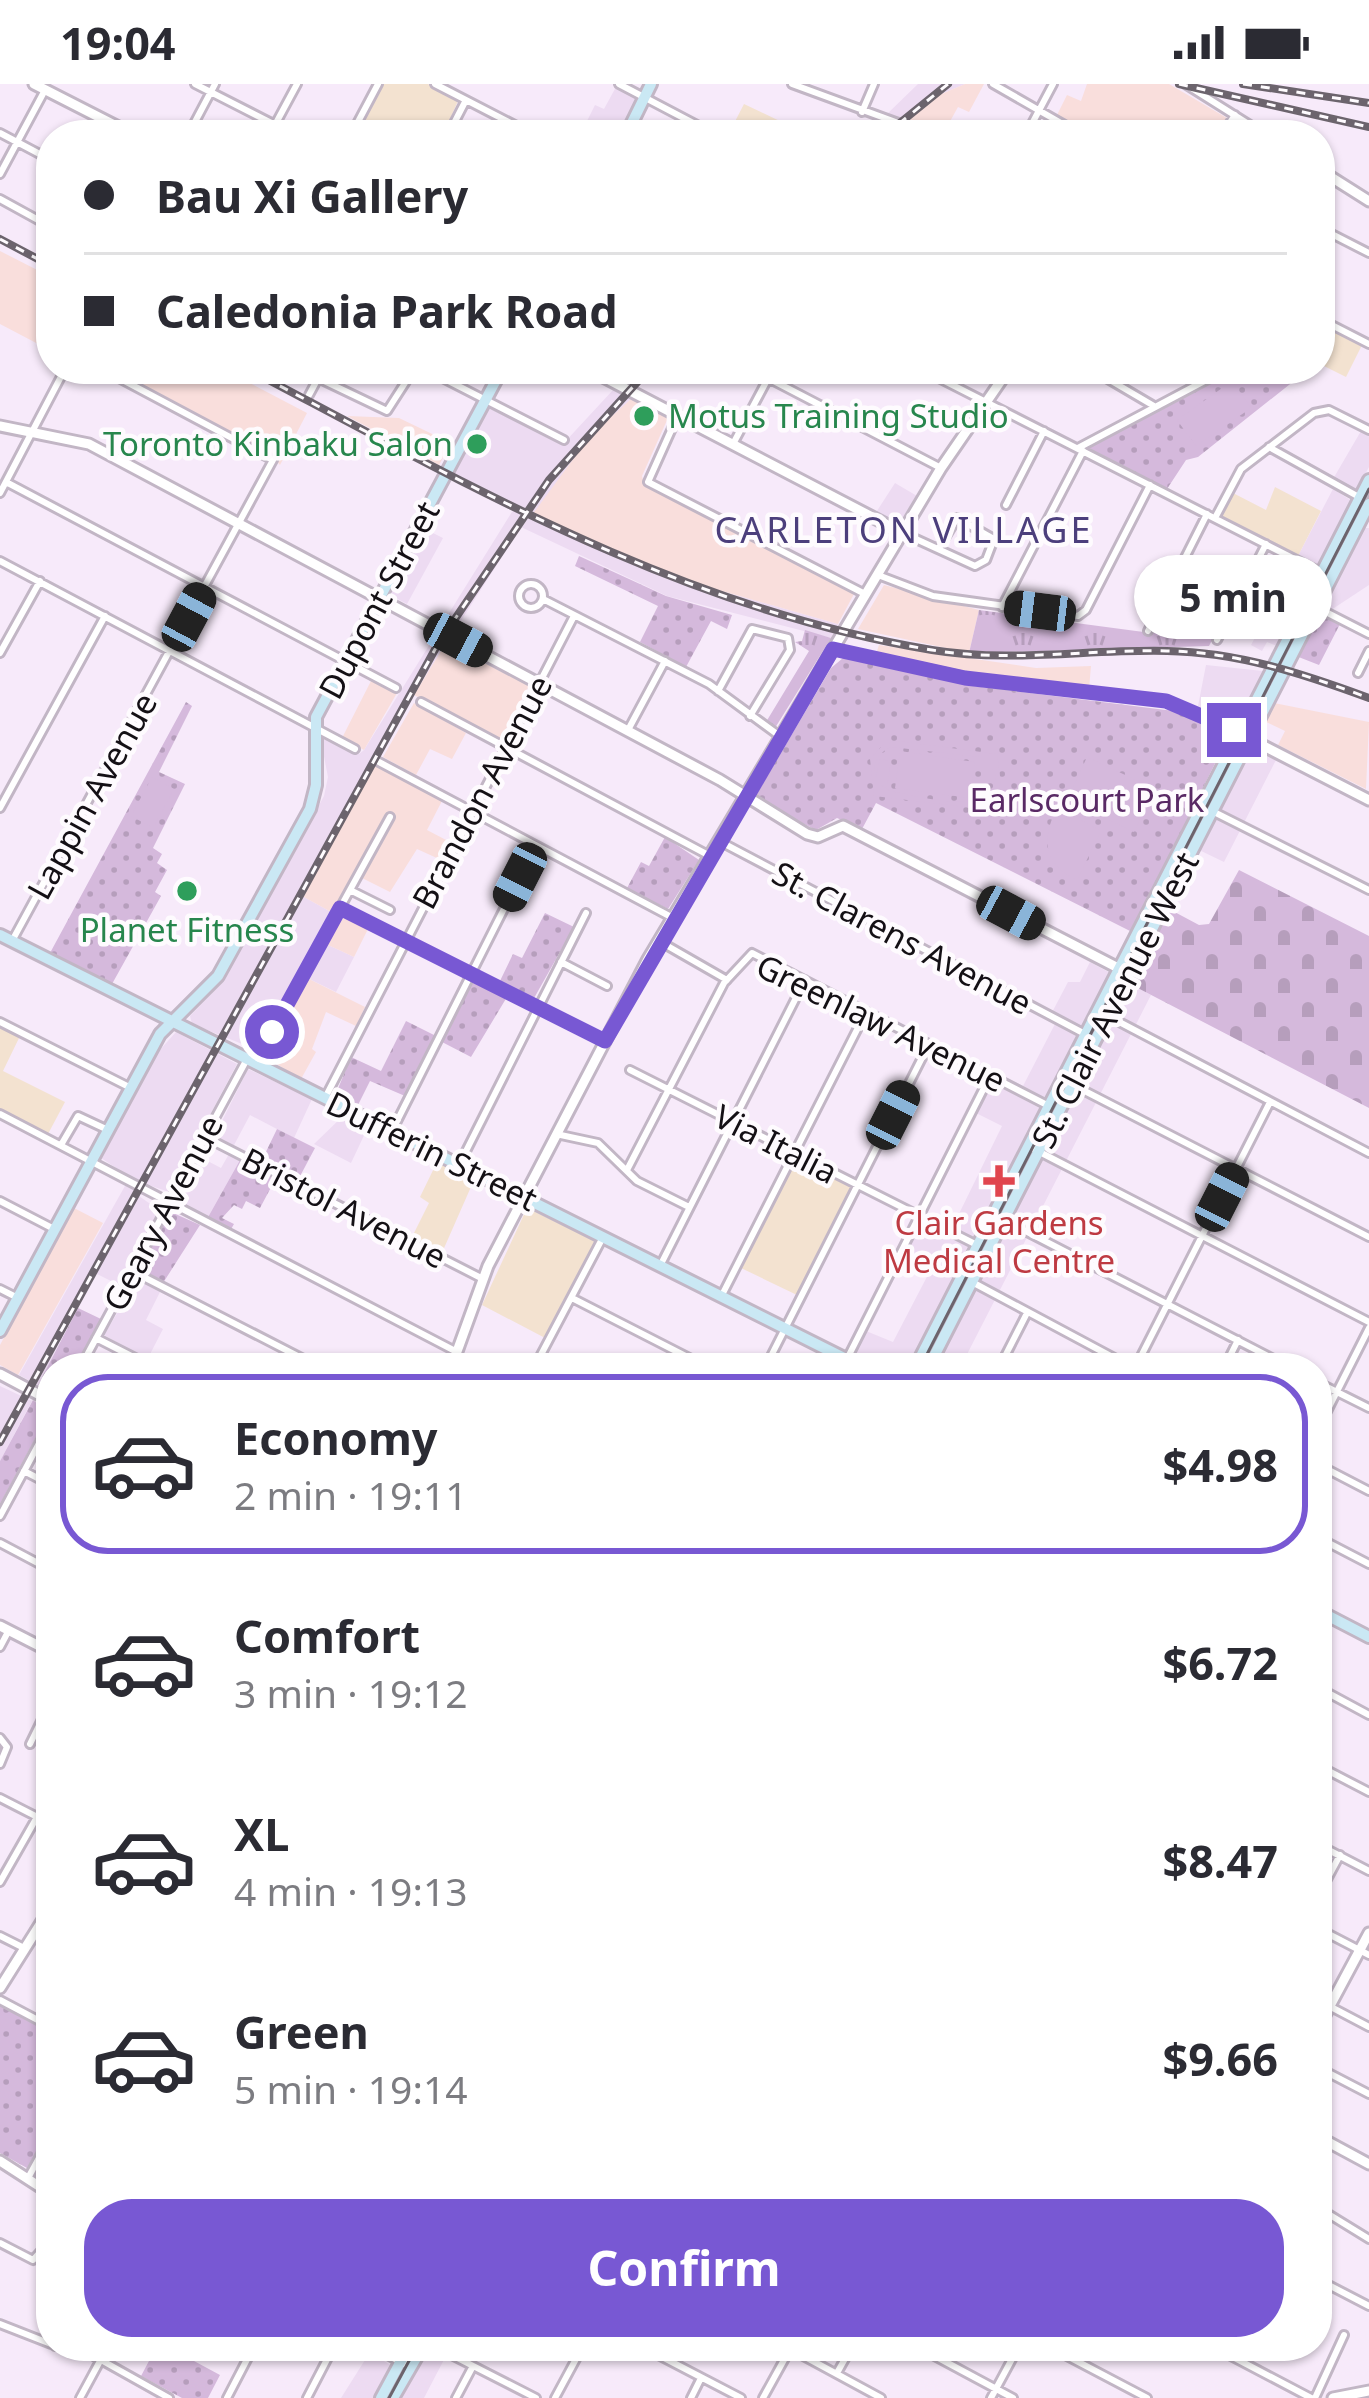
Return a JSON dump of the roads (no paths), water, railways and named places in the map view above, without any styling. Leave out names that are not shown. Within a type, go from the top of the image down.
[{"type":"main road","points":[[634,120],[651,84]]},
{"type":"main road","name":"Dupont Street","points":[[0,1331],[131,1088],[171,1021],[214,982],[310,809],[316,785],[314,727],[494,384]]},
{"type":"main road","name":"St. Clair Avenue West","points":[[936,1353],[972,1282],[982,1248],[1003,1219],[1049,1106],[1085,1034],[1212,811],[1244,736],[1316,607],[1327,575],[1365,520],[1369,480]]},
{"type":"main road","name":"St. Clair Avenue West","points":[[923,1353],[1072,1084],[1124,971],[1365,501]]},
{"type":"main road","name":"Dufferin Street","points":[[6,938],[835,1353]]},
{"type":"main road","points":[[1332,1617],[1369,1637]]},
{"type":"main road","points":[[381,2398],[406,2363]]},
{"type":"main road","points":[[394,2398],[406,2363]]},
{"type":"street","points":[[60,98],[67,84]]},
{"type":"street","points":[[194,84],[213,88],[267,120]]},
{"type":"street","points":[[278,120],[296,84]]},
{"type":"street","points":[[359,120],[378,84]]},
{"type":"street","points":[[436,84],[504,120]]},
{"type":"street","points":[[619,84],[688,120]]},
{"type":"street","points":[[792,84],[885,120]]},
{"type":"street","points":[[862,112],[874,84]]},
{"type":"street","points":[[993,84],[1056,120]]},
{"type":"street","points":[[1034,120],[1053,84]]},
{"type":"street","points":[[1185,84],[1243,120]]},
{"type":"street","points":[[0,174],[40,87],[104,120]]},
{"type":"street","points":[[196,120],[213,88]]},
{"type":"street","points":[[456,120],[466,100]]},
{"type":"street","points":[[1232,120],[1235,115]]},
{"type":"street","points":[[0,134],[36,152]]},
{"type":"street","points":[[1335,179],[1369,201]]},
{"type":"street","points":[[0,200],[36,219]]},
{"type":"street","points":[[1335,236],[1369,253]]},
{"type":"street","points":[[1335,327],[1369,344]]},
{"type":"street","points":[[0,493],[57,384]]},
{"type":"street","name":"Lappin Avenue","points":[[6,938],[171,651],[273,460],[130,384]]},
{"type":"street","points":[[309,395],[315,384]]},
{"type":"street","points":[[331,384],[387,411],[404,384]]},
{"type":"street","points":[[454,384],[564,440]]},
{"type":"street","points":[[617,384],[903,533],[975,566],[986,560],[994,538],[957,518],[939,548]]},
{"type":"street","points":[[733,443],[765,384]]},
{"type":"street","points":[[780,384],[941,468]]},
{"type":"street","points":[[951,384],[1327,575]]},
{"type":"street","points":[[0,1114],[458,1352],[483,1279],[659,941],[941,468],[997,384]]},
{"type":"street","points":[[1117,384],[1154,406]]},
{"type":"street","points":[[1002,607],[1080,450],[1197,384]]},
{"type":"street","points":[[1148,631],[1241,469],[1320,410],[1369,430]]},
{"type":"street","points":[[678,415],[646,480],[867,595]]},
{"type":"street","points":[[0,426],[89,443],[628,730],[813,837],[843,826],[1124,971]]},
{"type":"street","points":[[1006,505],[1045,431]]},
{"type":"street","points":[[1268,447],[1365,501]]},
{"type":"street","points":[[6,482],[396,688]]},
{"type":"street","points":[[878,575],[933,596],[1084,613],[1150,485]]},
{"type":"street","points":[[1217,640],[1266,544]]},
{"type":"street","points":[[0,561],[355,749]]},
{"type":"street","points":[[0,653],[40,581]]},
{"type":"street","points":[[543,599],[535,608],[524,605],[520,594],[527,581],[541,590],[543,599],[718,691],[781,737]]},
{"type":"street","points":[[1316,607],[1369,634]]},
{"type":"street","points":[[0,808],[105,616]]},
{"type":"street","name":"Brandon Avenue","points":[[326,1098],[574,616]]},
{"type":"street","points":[[718,691],[752,629],[788,638],[790,650],[750,716]]},
{"type":"street","points":[[833,649],[955,677],[1166,701],[1369,799]]},
{"type":"street","points":[[1358,673],[1369,651]]},
{"type":"street","points":[[628,730],[664,661]]},
{"type":"street","points":[[421,702],[710,856]]},
{"type":"street","points":[[380,762],[673,918]]},
{"type":"street","points":[[1212,811],[1369,890]]},
{"type":"street","name":"Geary Avenue","points":[[88,1353],[205,1137],[390,817]]},
{"type":"street","name":"St. Clarens Avenue","points":[[719,842],[1085,1034]]},
{"type":"street","points":[[392,1131],[520,877]]},
{"type":"street","points":[[350,890],[390,910]]},
{"type":"street","points":[[340,908],[605,1041]]},
{"type":"street","points":[[459,1165],[586,913]]},
{"type":"street","name":"Greenlaw Avenue","points":[[659,941],[727,980],[754,953],[1049,1106]]},
{"type":"street","points":[[561,962],[607,986]]},
{"type":"street","points":[[627,1171],[727,980]]},
{"type":"street","points":[[660,1266],[805,980]]},
{"type":"street","points":[[721,1297],[866,1012]]},
{"type":"street","points":[[1106,1015],[1369,1153]]},
{"type":"street","points":[[0,1022],[131,1088]]},
{"type":"street","points":[[772,1353],[929,1044]]},
{"type":"street","name":"Via Italia","points":[[630,1070],[982,1248]]},
{"type":"street","points":[[850,1353],[990,1076]]},
{"type":"street","points":[[1072,1084],[1369,1238]]},
{"type":"street","points":[[1142,1353],[1270,1102]]},
{"type":"street","points":[[61,1145],[78,1116],[108,1130]]},
{"type":"street","points":[[556,1134],[600,1144],[627,1171],[689,1207]]},
{"type":"street","name":"Bristol Avenue","points":[[205,1137],[483,1279]]},
{"type":"street","points":[[1033,1148],[1369,1325],[1332,1402]]},
{"type":"street","points":[[0,1201],[54,1229]]},
{"type":"street","points":[[1003,1219],[1263,1353]]},
{"type":"street","points":[[544,1353],[603,1237]]},
{"type":"street","points":[[132,1271],[292,1353]]},
{"type":"street","points":[[972,1282],[1105,1353]]},
{"type":"street","points":[[0,1289],[18,1298]]},
{"type":"street","points":[[572,1298],[680,1353]]},
{"type":"street","points":[[1007,1353],[1027,1313]]},
{"type":"street","points":[[96,1338],[126,1353]]},
{"type":"street","points":[[1232,1353],[1238,1340]]},
{"type":"street","points":[[0,1374],[36,1393]]},
{"type":"street","points":[[1332,1390],[1369,1408]]},
{"type":"street","points":[[0,1516],[36,1449]]},
{"type":"street","points":[[24,1471],[36,1477]]},
{"type":"street","points":[[1332,1472],[1369,1491]]},
{"type":"street","points":[[0,1543],[36,1562]]},
{"type":"street","points":[[1332,1545],[1369,1564]]},
{"type":"street","points":[[0,1647],[4,1628],[36,1644]]},
{"type":"street","points":[[1332,1696],[1369,1715]]},
{"type":"street","points":[[30,1744],[36,1732]]},
{"type":"street","points":[[0,1738],[8,1747],[0,1764]]},
{"type":"street","points":[[1332,1773],[1369,1792]]},
{"type":"street","points":[[0,1798],[36,1814]]},
{"type":"street","points":[[0,1882],[36,1833]]},
{"type":"street","points":[[1332,1851],[1369,1871]]},
{"type":"street","points":[[1332,1870],[1340,1855]]},
{"type":"street","points":[[0,1988],[36,1930]]},
{"type":"street","points":[[1332,2005],[1364,1953],[1369,1933]]},
{"type":"street","points":[[0,1936],[24,1948]]},
{"type":"street","points":[[1332,1936],[1364,1953]]},
{"type":"street","points":[[0,2000],[36,2019]]},
{"type":"street","points":[[1332,2008],[1369,2026]]},
{"type":"street","points":[[1332,2075],[1369,2095]]},
{"type":"street","points":[[1332,2144],[1369,2164]]},
{"type":"street","points":[[0,2161],[36,2184]]},
{"type":"street","points":[[28,2178],[36,2163]]},
{"type":"street","points":[[1332,2216],[1369,2239]]},
{"type":"street","points":[[0,2242],[33,2260],[36,2257]]},
{"type":"street","points":[[1332,2287],[1369,2306]]},
{"type":"street","points":[[0,2324],[36,2338]]},
{"type":"street","points":[[1332,2359],[1344,2335]]},
{"type":"street","points":[[80,2398],[99,2361]]},
{"type":"street","points":[[102,2361],[169,2398]]},
{"type":"street","points":[[226,2398],[246,2361]]},
{"type":"street","points":[[307,2398],[326,2361]]},
{"type":"street","points":[[402,2361],[406,2363]]},
{"type":"street","points":[[463,2361],[536,2398]]},
{"type":"street","points":[[555,2398],[575,2361]]},
{"type":"street","points":[[669,2361],[741,2398]]},
{"type":"street","points":[[764,2398],[781,2361]]},
{"type":"street","points":[[814,2361],[881,2398]]},
{"type":"street","points":[[837,2373],[844,2361]]},
{"type":"street","points":[[944,2361],[1012,2398]]},
{"type":"street","points":[[991,2398],[1010,2361]]},
{"type":"street","points":[[1077,2361],[1147,2398]]},
{"type":"street","points":[[1241,2361],[1313,2398],[1331,2361]]},
{"type":"street","points":[[456,2398],[473,2366]]},
{"type":"street","points":[[691,2398],[701,2378]]},
{"type":"street","points":[[1333,2398],[1369,2391]]},
{"type":"tram line","points":[[928,1353],[1369,489]]},
{"type":"tram line","points":[[389,2398],[409,2361]]},
{"type":"railway","points":[[904,120],[948,84]]},
{"type":"railway","points":[[1179,84],[1369,127]]},
{"type":"railway","points":[[1243,84],[1369,103]]},
{"type":"railway","points":[[0,239],[36,258]]},
{"type":"railway","points":[[276,384],[579,538],[664,574],[840,631],[962,654],[1167,651],[1219,655],[1295,673],[1369,698]]},
{"type":"railway","points":[[49,1353],[438,644],[549,480],[635,384]]},
{"type":"railway","points":[[0,1442],[36,1376]]},
{"type":"place","name":"Motus Training Studio","points":[[644,416]]},
{"type":"place","name":"Toronto Kinbaku Salon","points":[[477,444]]},
{"type":"place","name":"Planet Fitness","points":[[187,891]]},
{"type":"place","name":"Clair Gardens Medical Centre","points":[[999,1181]]},
{"type":"district","name":"CARLETON VILLAGE","points":[[904,530]]},
{"type":"park label","name":"Earlscourt Park","points":[[1087,800]]}]
